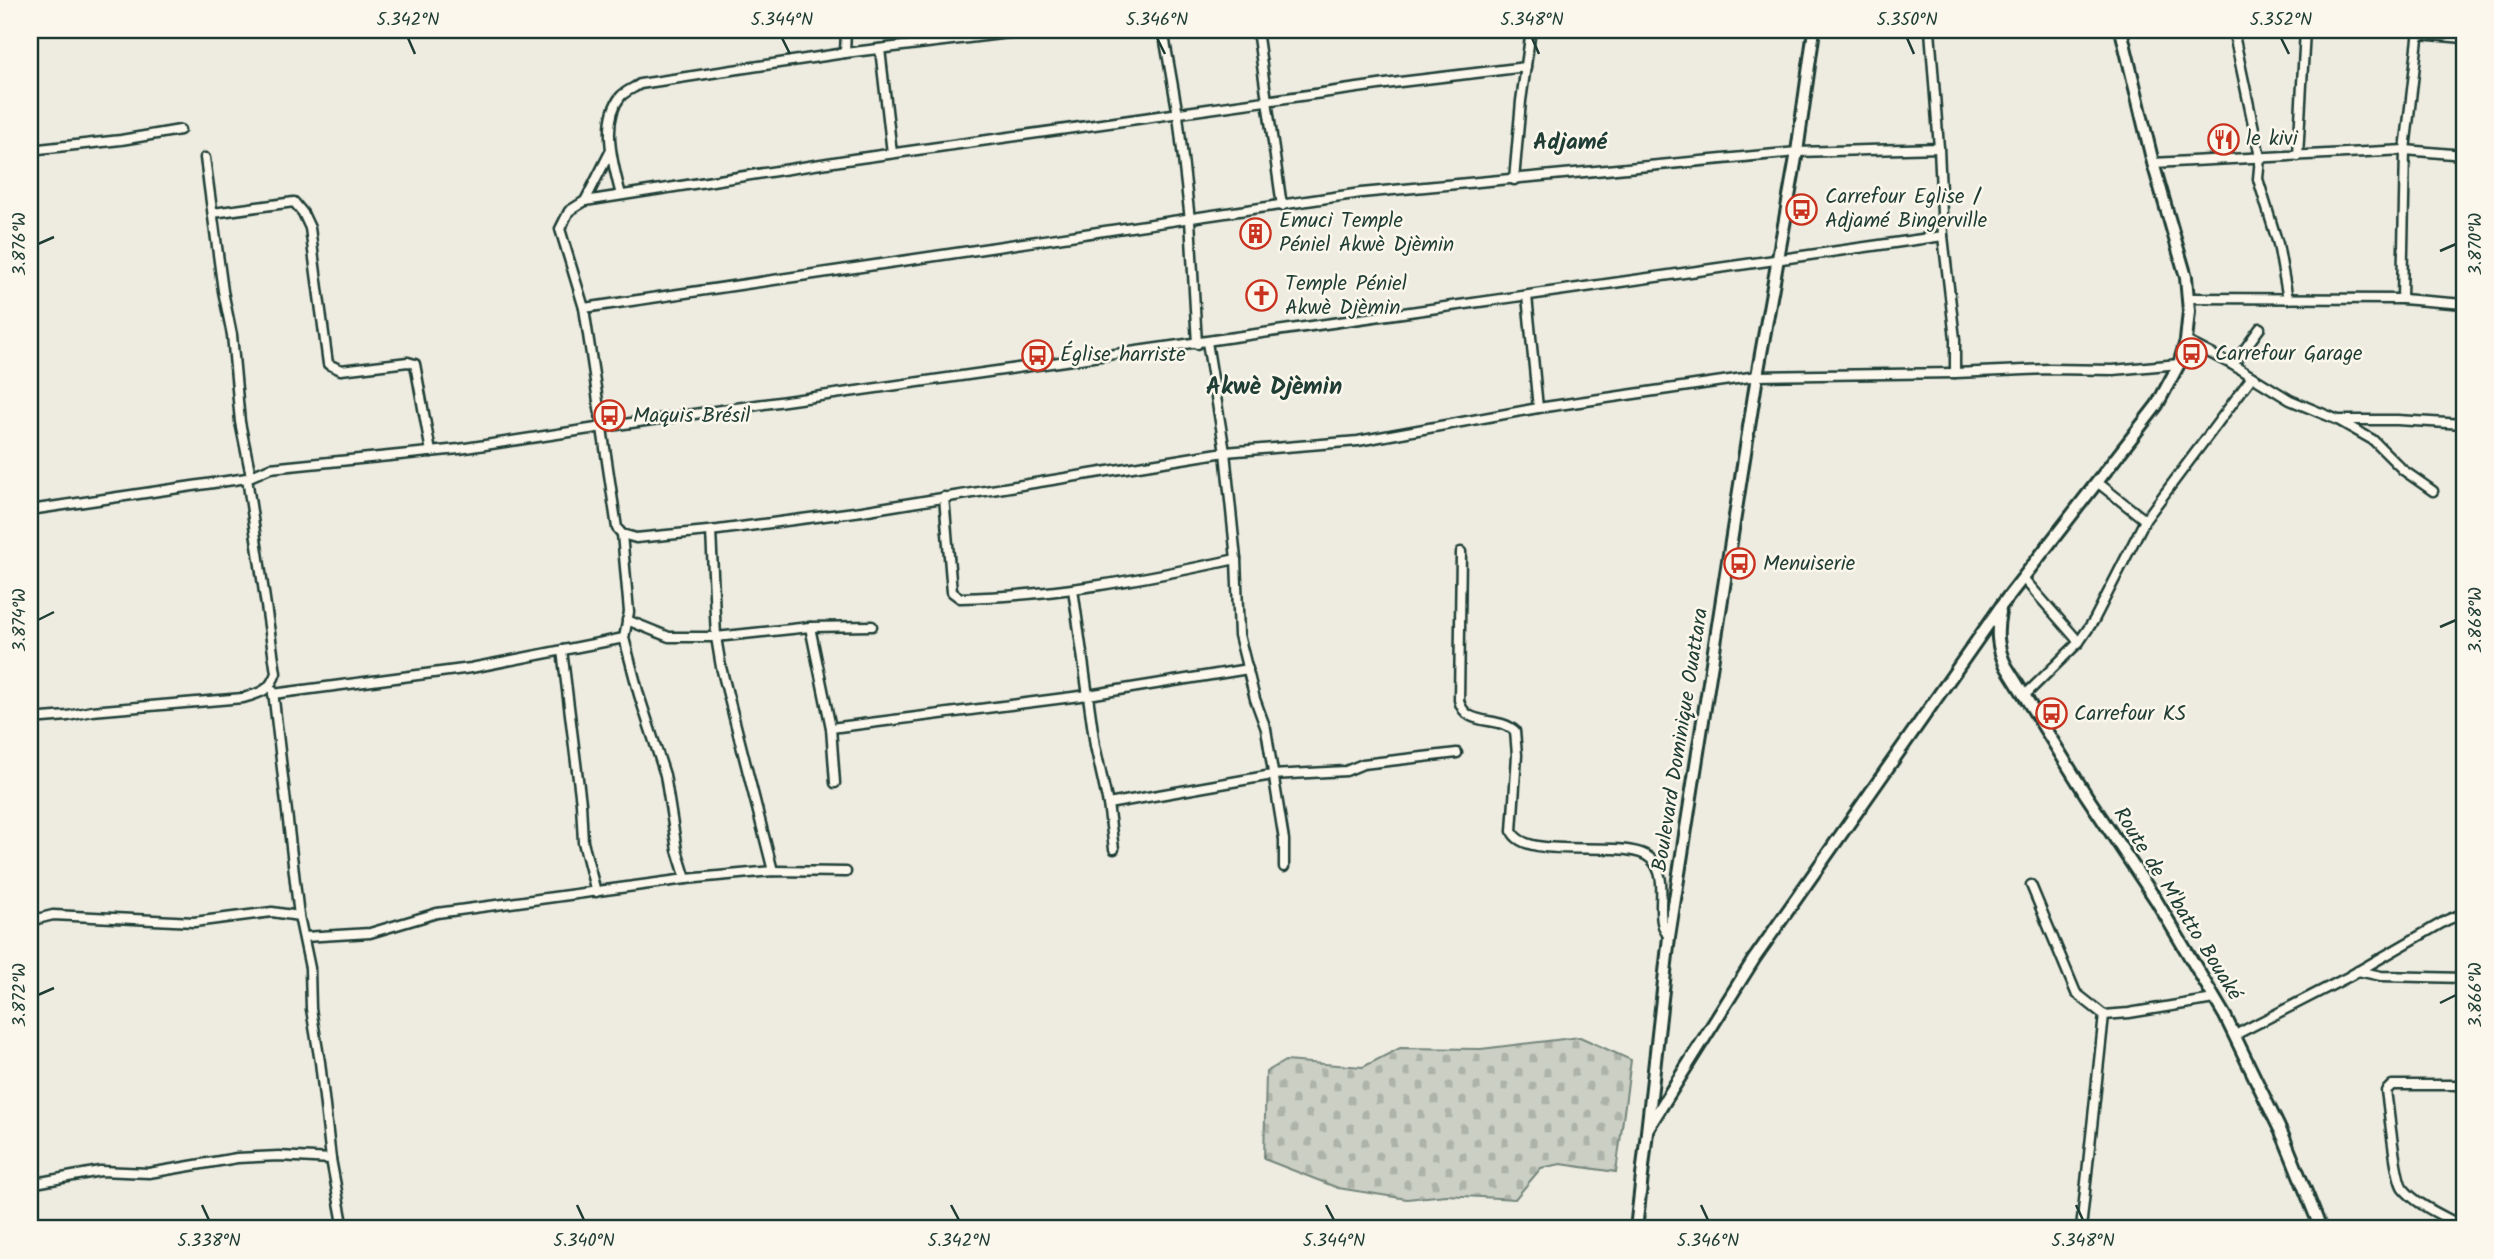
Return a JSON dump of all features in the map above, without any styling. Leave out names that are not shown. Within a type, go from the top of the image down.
[{"type":"street","points":[[845,53],[846,30]]},
{"type":"street","points":[[585,201],[610,152],[616,103],[624,93],[640,84],[845,53],[1034,30]]},
{"type":"street","points":[[1163,30],[1178,115],[1202,343],[1225,452],[1236,559],[1239,635],[1266,729],[1285,850],[1284,867]]},
{"type":"street","points":[[1257,30],[1282,206]]},
{"type":"street","points":[[1514,180],[1531,30]]},
{"type":"street","name":"Boulevard Dominique Ouattara","points":[[1636,1229],[1669,937],[1757,376],[1797,152],[1814,30]]},
{"type":"street","points":[[1930,30],[1943,236],[1955,339],[1955,373]]},
{"type":"street","points":[[1648,1128],[1754,959],[2001,606],[2157,405],[2179,364],[2186,341],[2186,277],[2153,163],[2120,30]]},
{"type":"street","points":[[2233,30],[2260,158],[2258,179],[2278,244],[2288,299]]},
{"type":"street","points":[[2298,156],[2305,30]]},
{"type":"street","points":[[2402,299],[2405,150],[2419,32],[2464,38]]},
{"type":"street","points":[[880,49],[892,153]]},
{"type":"street","points":[[1526,67],[892,153],[585,201],[566,214],[560,229],[584,308],[617,528],[622,534],[636,538],[862,511],[1225,452],[1358,441],[1538,408],[1757,376],[2113,370],[2179,364]]},
{"type":"street","points":[[30,150],[121,140],[180,130]]},
{"type":"street","points":[[584,308],[1362,193],[1797,152],[1939,148]]},
{"type":"street","points":[[2153,163],[2405,150],[2464,155]]},
{"type":"street","points":[[610,152],[621,195]]},
{"type":"street","points":[[205,158],[232,335],[240,422],[276,673],[272,684],[273,694],[299,916],[310,968],[311,1009],[331,1159],[344,1229]]},
{"type":"street","points":[[212,214],[294,202],[310,228],[328,364],[341,369],[408,362],[415,364],[431,452]]},
{"type":"street","points":[[30,510],[249,477],[270,468],[507,443],[603,427],[1943,236]]},
{"type":"street","points":[[1527,296],[1538,408]]},
{"type":"street","points":[[2188,298],[2402,299],[2464,304]]},
{"type":"street","points":[[2233,365],[2260,328]]},
{"type":"street","points":[[2186,341],[2233,365],[2290,400],[2373,440],[2403,470],[2433,491]]},
{"type":"street","points":[[2024,696],[2079,642],[2094,620],[2145,520],[2252,377]]},
{"type":"street","points":[[2338,421],[2397,420],[2464,424]]},
{"type":"street","points":[[2097,482],[2145,520]]},
{"type":"street","points":[[944,497],[951,592],[960,598],[1073,589],[1144,579],[1236,559]]},
{"type":"street","points":[[711,531],[716,637],[721,667],[773,871]]},
{"type":"street","points":[[622,534],[629,612],[624,638],[665,775],[677,850],[686,879]]},
{"type":"street","points":[[1461,552],[1460,706],[1470,717],[1508,726],[1515,731],[1517,755],[1512,831],[1514,838],[1521,843],[1559,848],[1639,851],[1652,859],[1659,872],[1662,890],[1662,925],[1669,937]]},
{"type":"street","points":[[2023,578],[2079,642]]},
{"type":"street","points":[[1073,589],[1095,746],[1108,804],[1114,849]]},
{"type":"street","name":"Route de M'batto Bouaké","points":[[2001,606],[1997,626],[1999,652],[2024,696],[2156,900],[2235,1035],[2284,1138],[2320,1229]]},
{"type":"street","points":[[628,620],[669,637],[716,637],[810,627],[872,626]]},
{"type":"street","points":[[810,627],[831,728],[835,783]]},
{"type":"street","points":[[273,694],[471,668],[624,638]]},
{"type":"street","points":[[562,650],[581,803],[583,842],[596,892]]},
{"type":"street","points":[[831,728],[1088,695],[1248,669]]},
{"type":"street","points":[[30,719],[243,698],[262,693],[272,684]]},
{"type":"street","points":[[1108,804],[1272,775],[1346,771],[1363,764],[1457,753]]},
{"type":"street","points":[[304,937],[370,933],[437,913],[686,879],[773,871],[846,872]]},
{"type":"street","points":[[2031,885],[2076,993],[2104,1015],[2214,999]]},
{"type":"street","points":[[30,924],[37,919],[54,915],[194,922],[272,912],[299,916]]},
{"type":"street","points":[[2235,1035],[2358,971],[2447,919],[2464,913]]},
{"type":"street","points":[[2358,971],[2381,976],[2464,978]]},
{"type":"street","points":[[2081,1229],[2104,1015]]},
{"type":"street","points":[[2464,1085],[2392,1085],[2386,1091],[2396,1168],[2401,1186],[2420,1202],[2458,1224],[2464,1224]]},
{"type":"street","points":[[30,1184],[100,1171],[149,1173],[237,1158],[279,1156],[331,1159]]},
{"type":"green space","points":[[1580,1037],[1631,1060],[1616,1172],[1561,1164],[1541,1168],[1515,1199],[1446,1195],[1407,1199],[1338,1188],[1264,1159],[1266,1072],[1285,1061],[1363,1067],[1400,1048],[1481,1049]]},
{"type":"place","name":"le kivi","points":[[2223,139]]},
{"type":"place","name":"Carrefour Eglise / Adjamé Bingerville","points":[[1802,209]]},
{"type":"place","name":"Emuci Temple Péniel Akwè Djèmin","points":[[1256,233]]},
{"type":"place","name":"Temple Péniel Akwè Djèmin","points":[[1262,296]]},
{"type":"place","name":"Carrefour Garage","points":[[2192,354]]},
{"type":"place","name":"Église harriste","points":[[1037,355]]},
{"type":"place","name":"Maquis Brésil","points":[[610,416]]},
{"type":"place","name":"Menuiserie","points":[[1740,564]]},
{"type":"place","name":"Carrefour KS","points":[[2051,714]]},
{"type":"district","name":"Adjamé","points":[[1570,143]]},
{"type":"district","name":"Akwè Djèmin","points":[[1274,387]]}]
